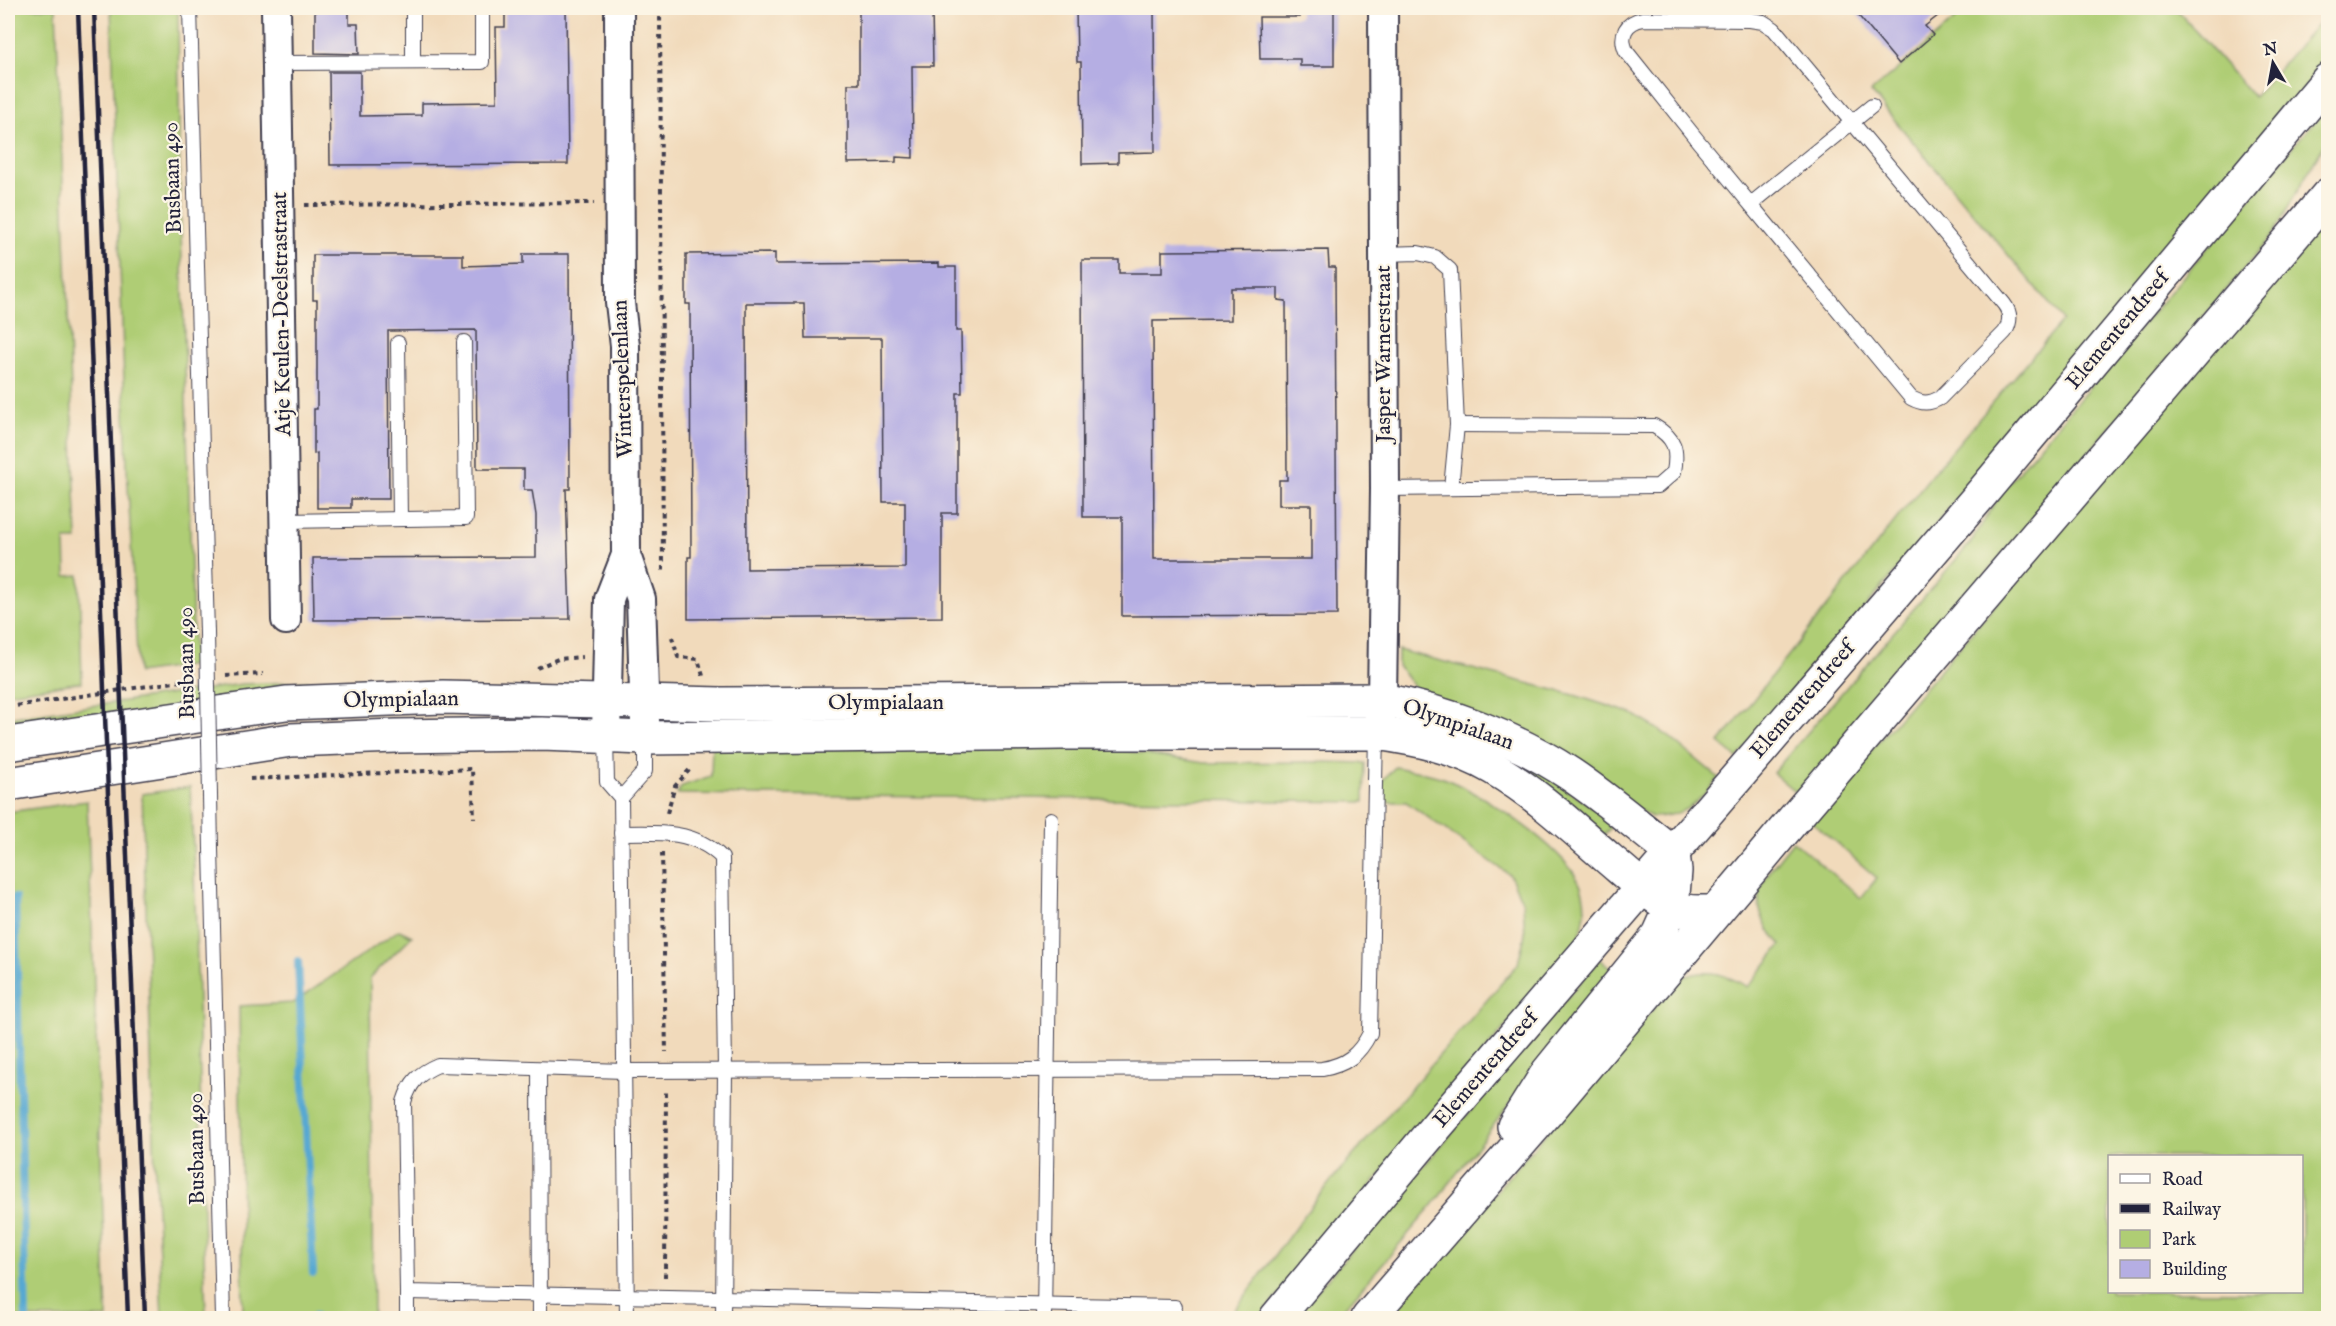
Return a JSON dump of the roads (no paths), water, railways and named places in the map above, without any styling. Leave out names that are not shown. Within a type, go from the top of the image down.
[{"type":"street","name":"Atje Keulen-Deelstrastraat","points":[[276,8],[286,620]]},
{"type":"street","name":"Winterspelenlaan","points":[[620,8],[620,303],[625,346],[626,555],[641,599],[645,738]]},
{"type":"street","name":"Jasper Warnerstraat","points":[[1376,733],[1382,700],[1385,489],[1383,8]]},
{"type":"street","name":"Elementendreef","points":[[1276,1318],[1435,1128],[1982,493],[2328,80]]},
{"type":"street","points":[[1368,1318],[1554,1104],[1782,833],[2328,195]]},
{"type":"street","name":"Winterspelenlaan","points":[[606,737],[609,599],[626,555]]},
{"type":"street","name":"Olympialaan","points":[[8,744],[286,703],[442,697],[757,704],[1382,700],[1413,706],[1502,737],[1539,756],[1571,775],[1673,853]]},
{"type":"street","name":"Olympialaan","points":[[8,784],[291,740],[460,733],[645,738],[1061,733],[1376,733],[1416,739],[1459,751],[1492,768],[1527,790],[1643,887],[1672,906],[1698,913],[1716,911]]},
{"type":"street","points":[[1468,1202],[1548,1072],[1659,935],[1672,906],[1675,871],[1673,853]]},
{"type":"lane","name":"Busbaan 490","points":[[190,8],[223,1318]]},
{"type":"lane","points":[[413,8],[413,62]]},
{"type":"lane","points":[[277,63],[482,62],[482,8]]},
{"type":"lane","points":[[1677,14],[1763,22],[1774,29],[1853,122],[2004,304],[2009,315],[2005,332],[1940,398],[1923,403],[1911,398],[1691,132],[1624,45],[1624,33],[1636,20],[1677,14]]},
{"type":"lane","points":[[1750,204],[1872,106]]},
{"type":"lane","points":[[1384,254],[1418,253],[1435,257],[1450,270],[1457,425],[1451,488]]},
{"type":"lane","points":[[285,520],[466,518],[464,342]]},
{"type":"lane","points":[[398,343],[400,519]]},
{"type":"lane","points":[[1385,489],[1658,486],[1674,472],[1677,453],[1667,434],[1654,426],[1457,425]]},
{"type":"lane","points":[[407,1318],[404,1102],[407,1090],[415,1078],[425,1070],[438,1065],[624,1071],[1322,1069],[1338,1066],[1352,1059],[1363,1047],[1370,1033],[1376,733]]},
{"type":"lane","points":[[606,737],[607,782],[621,798],[627,1318]]},
{"type":"lane","points":[[621,798],[645,771],[645,738]]},
{"type":"lane","points":[[1044,1312],[1051,819]]},
{"type":"lane","points":[[621,833],[661,832],[697,839],[711,847],[722,858],[725,1070],[723,1318]]},
{"type":"lane","points":[[539,1069],[540,1318]]},
{"type":"lane","points":[[407,1292],[723,1299],[1044,1312],[1175,1307]]},
{"type":"waterway","points":[[15,898],[26,1318]]},
{"type":"waterway","points":[[298,961],[313,1273]]},
{"type":"railway","points":[[78,8],[128,1318]]},
{"type":"railway","points":[[94,8],[145,1318]]}]
